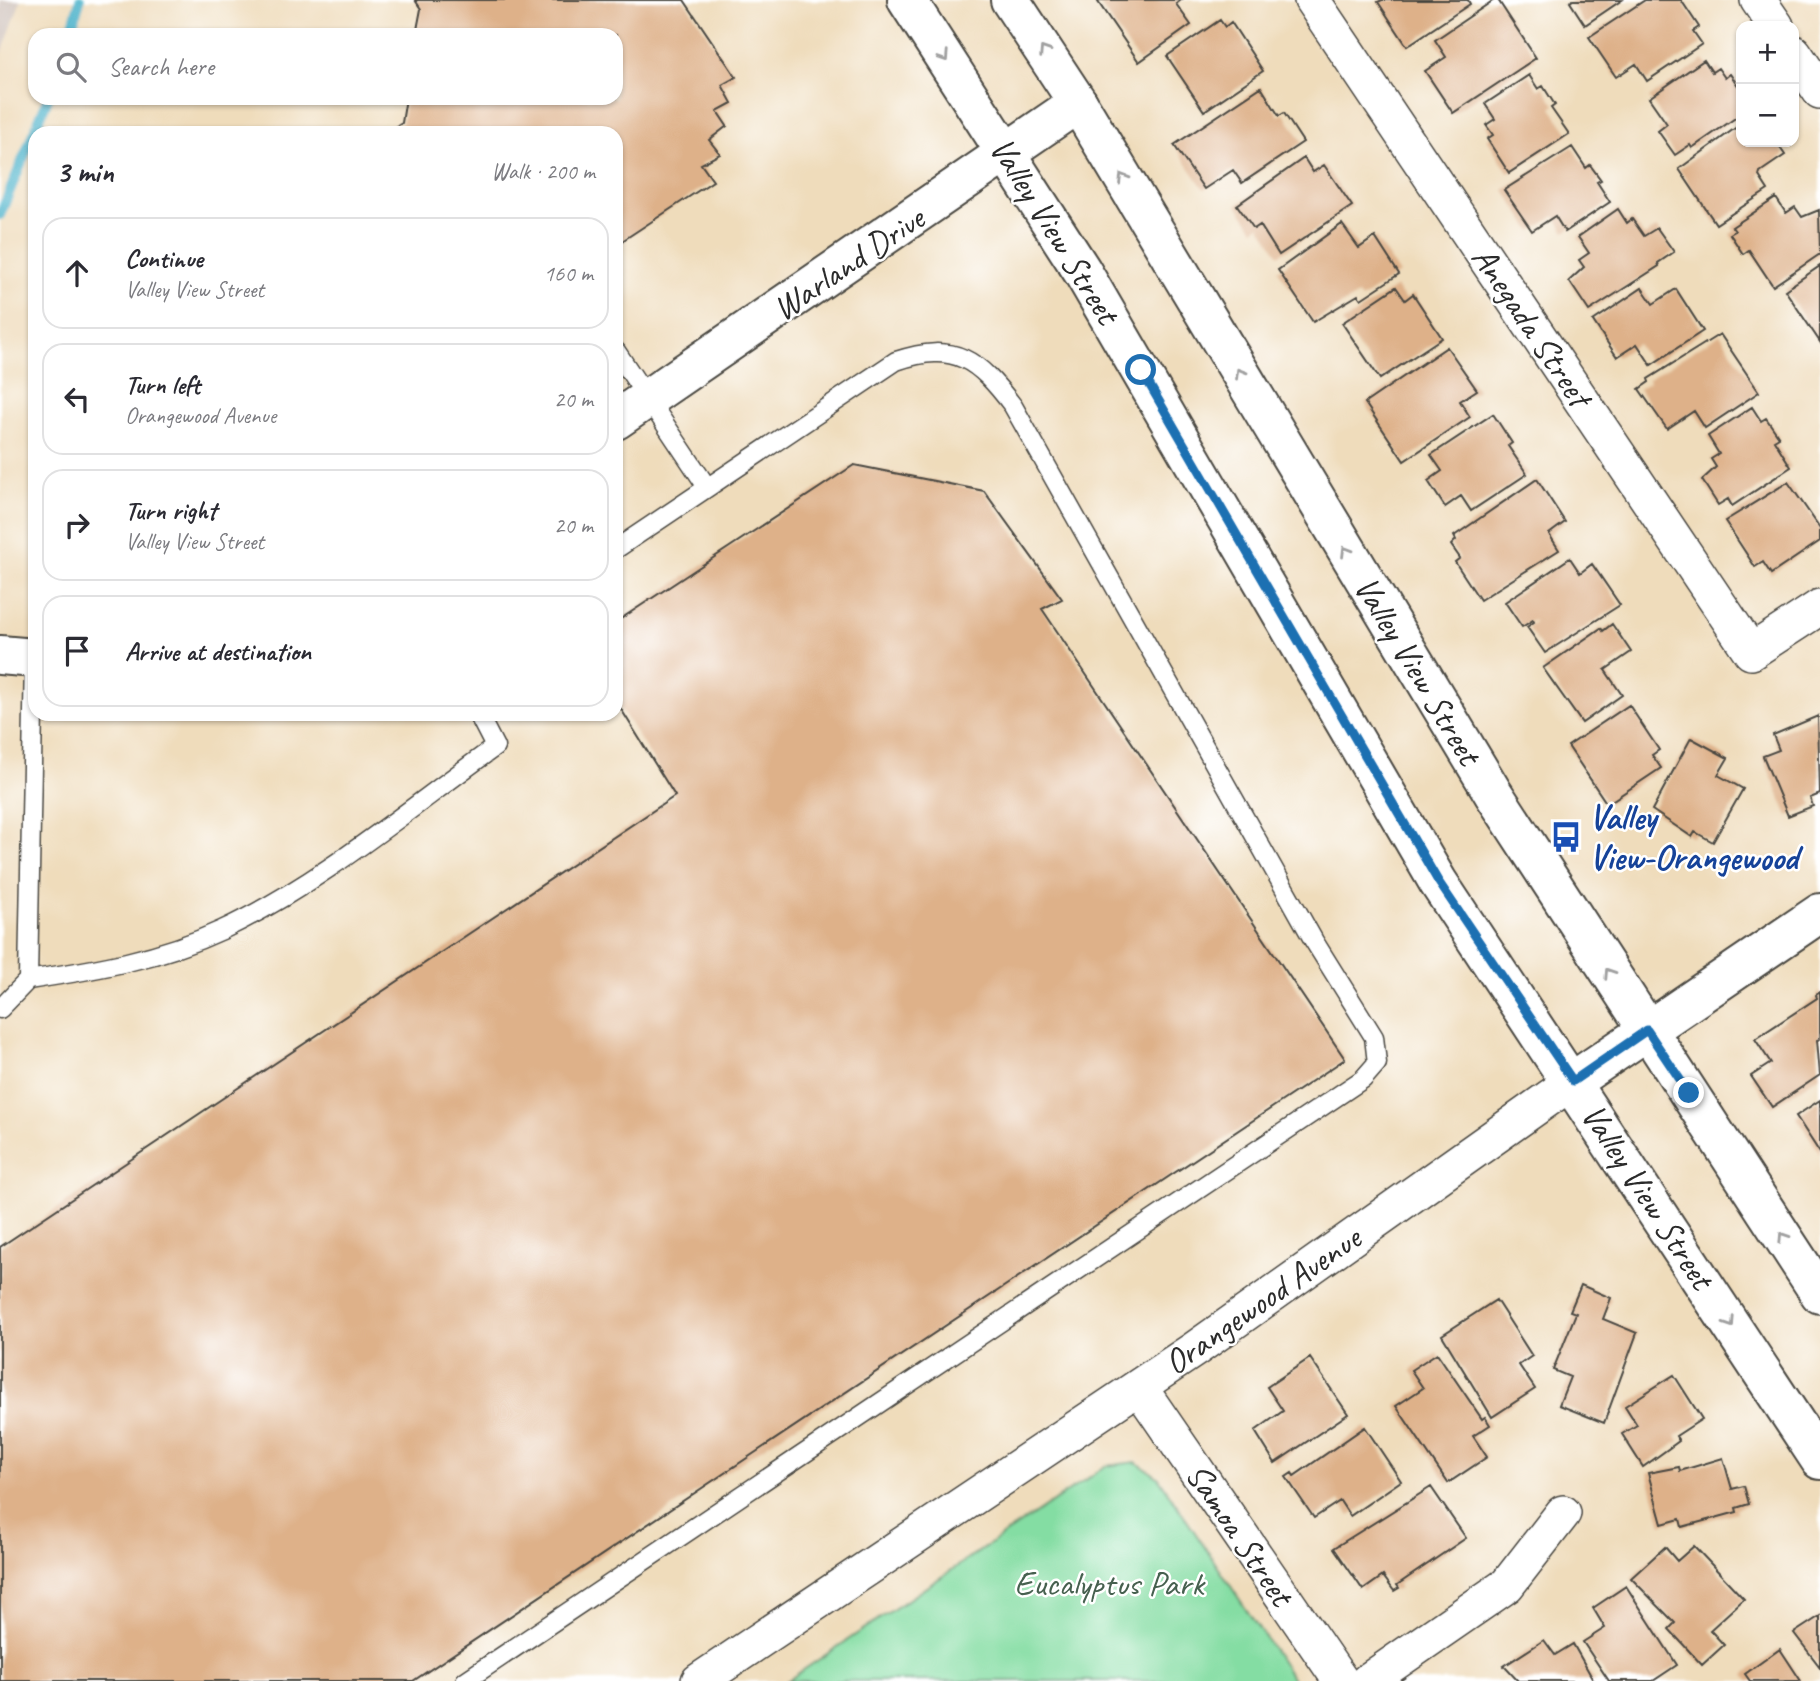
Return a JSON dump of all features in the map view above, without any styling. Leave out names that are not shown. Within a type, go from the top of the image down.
[{"type":"main road","name":"Valley View Street","points":[[907,0],[1007,153],[1141,370],[1438,881],[1573,1081],[1820,1460]]},
{"type":"main road","name":"Valley View Street","points":[[1010,0],[1078,103],[1472,758],[1820,1294]]},
{"type":"main road","name":"Warland Drive","points":[[623,416],[1078,103]]},
{"type":"main road","name":"Orangewood Avenue","points":[[1573,1081],[1820,913]]},
{"type":"street","name":"Anegada Street","points":[[1312,0],[1751,652],[1820,607]]},
{"type":"street","points":[[1758,0],[1773,21]]},
{"type":"street","points":[[1799,60],[1820,92]]},
{"type":"street","name":"Orangewood Avenue","points":[[699,1681],[1139,1387],[1573,1081]]},
{"type":"street","name":"Samoa Street","points":[[1139,1387],[1341,1681]]},
{"type":"street","points":[[1368,1681],[1507,1585],[1563,1513]]},
{"type":"lane","points":[[465,1681],[1363,1079],[1377,1063],[1374,1037],[1314,942],[1013,406],[993,380],[973,363],[952,353],[925,351],[897,361],[623,544]]},
{"type":"lane","points":[[623,362],[707,487]]},
{"type":"lane","points":[[23,657],[27,980]]},
{"type":"lane","points":[[0,1009],[27,980],[120,966],[221,930],[309,880],[495,747],[482,721]]},
{"type":"shaded area","points":[[0,0],[21,0],[0,59]]},
{"type":"green space","name":"Eucalyptus Park","points":[[1136,1462],[1158,1477],[1294,1681],[787,1681],[1106,1466]]},
{"type":"building","points":[[415,0],[684,0],[736,77],[722,85],[732,103],[717,111],[727,126],[709,140],[720,154],[701,164],[713,181],[623,240],[623,126],[397,126],[402,123],[405,105],[623,105],[623,28],[417,28],[421,9]]},
{"type":"building","points":[[1181,0],[1176,4],[1191,25],[1139,62],[1098,2]]},
{"type":"building","points":[[1468,0],[1470,4],[1407,46],[1378,2]]},
{"type":"building","points":[[1494,0],[1498,0],[1536,58],[1453,113],[1425,71],[1446,57],[1435,40]]},
{"type":"building","points":[[1622,0],[1585,25],[1570,2]]},
{"type":"building","points":[[1645,0],[1681,0],[1699,27],[1693,31],[1702,44],[1647,81],[1636,64],[1616,77],[1589,37]]},
{"type":"building","points":[[1220,20],[1225,27],[1231,22],[1263,71],[1204,111],[1167,56]]},
{"type":"building","points":[[1704,60],[1712,72],[1718,68],[1725,78],[1730,74],[1736,83],[1736,117],[1692,148],[1690,145],[1675,155],[1658,131],[1667,124],[1649,98]]},
{"type":"building","points":[[1529,75],[1538,89],[1543,86],[1555,105],[1551,108],[1569,134],[1509,173],[1487,139],[1493,135],[1486,125],[1495,119],[1485,104]]},
{"type":"building","points":[[1261,87],[1279,116],[1284,113],[1303,142],[1242,183],[1233,170],[1204,189],[1174,145]]},
{"type":"building","points":[[1736,128],[1736,147],[1779,147],[1785,155],[1760,172],[1759,176],[1768,190],[1716,224],[1679,169]]},
{"type":"building","points":[[1572,147],[1586,168],[1590,165],[1601,180],[1597,182],[1610,202],[1565,232],[1555,216],[1532,231],[1504,190]]},
{"type":"building","points":[[1304,158],[1313,172],[1324,165],[1352,206],[1279,255],[1260,225],[1254,229],[1237,205]]},
{"type":"building","points":[[1776,198],[1786,213],[1795,207],[1802,217],[1819,210],[1820,254],[1773,286],[1749,250],[1743,254],[1730,234],[1735,231],[1732,227]]},
{"type":"building","points":[[1618,209],[1627,223],[1632,219],[1644,236],[1657,228],[1674,252],[1658,263],[1659,266],[1589,311],[1569,281],[1584,267],[1579,260],[1589,253],[1578,237]]},
{"type":"building","points":[[1342,224],[1359,248],[1375,237],[1399,274],[1361,299],[1358,295],[1313,322],[1278,270]]},
{"type":"building","points":[[1820,266],[1820,342],[1785,290]]},
{"type":"building","points":[[1396,287],[1405,300],[1413,294],[1442,338],[1380,379],[1342,323]]},
{"type":"building","points":[[1642,288],[1653,304],[1676,289],[1703,331],[1651,365],[1637,344],[1617,357],[1593,321]]},
{"type":"building","points":[[1720,334],[1759,392],[1705,428],[1694,411],[1667,429],[1639,389],[1649,382],[1648,379]]},
{"type":"building","points":[[1447,347],[1477,390],[1460,401],[1470,417],[1404,461],[1365,403]]},
{"type":"building","points":[[1752,407],[1761,421],[1766,418],[1779,437],[1774,440],[1791,467],[1732,506],[1728,499],[1718,505],[1702,480],[1716,467],[1711,459],[1719,454],[1708,436]]},
{"type":"building","points":[[1493,414],[1512,443],[1508,446],[1527,474],[1471,511],[1461,496],[1445,507],[1428,481],[1442,471],[1431,455]]},
{"type":"building","points":[[854,465],[984,491],[1062,599],[1042,609],[1345,1059],[413,1681],[0,1681],[0,1247],[675,796],[623,712],[623,617]]},
{"type":"building","points":[[1537,479],[1565,522],[1549,534],[1559,550],[1480,600],[1455,562],[1460,558],[1451,545],[1456,540],[1454,536]]},
{"type":"building","points":[[1788,482],[1820,528],[1820,541],[1771,574],[1763,562],[1755,567],[1725,521]]},
{"type":"building","points":[[1570,558],[1580,573],[1592,564],[1620,605],[1545,653],[1527,627],[1533,620],[1522,627],[1505,602]]},
{"type":"building","points":[[1612,624],[1631,652],[1605,670],[1622,695],[1582,723],[1543,668],[1601,628],[1603,631]]},
{"type":"building","points":[[1629,705],[1659,750],[1652,755],[1661,768],[1607,804],[1568,746]]},
{"type":"building","points":[[1818,716],[1820,794],[1810,798],[1813,806],[1788,816],[1763,756],[1779,750],[1773,735]]},
{"type":"building","points":[[1691,738],[1728,758],[1718,775],[1743,789],[1713,842],[1695,832],[1692,837],[1652,810]]},
{"type":"building","points":[[1820,992],[1820,1039],[1817,1040],[1820,1075],[1772,1107],[1751,1076],[1771,1063],[1755,1039],[1817,998],[1816,995]]},
{"type":"building","points":[[1820,1100],[1820,1153],[1796,1116]]},
{"type":"building","points":[[1581,1285],[1611,1298],[1603,1319],[1637,1333],[1604,1423],[1559,1405],[1570,1377],[1553,1370],[1576,1313],[1570,1311]]},
{"type":"building","points":[[1496,1300],[1532,1356],[1519,1365],[1535,1389],[1492,1417],[1442,1335]]},
{"type":"building","points":[[1437,1353],[1482,1419],[1485,1417],[1490,1425],[1473,1436],[1487,1457],[1448,1483],[1396,1406],[1423,1388],[1411,1370]]},
{"type":"building","points":[[1310,1358],[1348,1414],[1275,1463],[1255,1431],[1283,1411],[1267,1387]]},
{"type":"building","points":[[1674,1375],[1702,1419],[1676,1436],[1679,1441],[1643,1467],[1622,1434],[1637,1425],[1625,1406]]},
{"type":"building","points":[[1365,1427],[1401,1481],[1350,1516],[1340,1501],[1314,1518],[1286,1477],[1292,1473],[1294,1476]]},
{"type":"building","points":[[1723,1458],[1732,1489],[1744,1486],[1749,1504],[1736,1508],[1737,1512],[1682,1527],[1680,1519],[1662,1524],[1648,1473],[1679,1467],[1680,1471]]},
{"type":"building","points":[[1431,1487],[1466,1538],[1397,1585],[1399,1588],[1394,1591],[1383,1576],[1363,1590],[1334,1548]]},
{"type":"building","points":[[1694,1546],[1744,1599],[1710,1630],[1724,1645],[1702,1665],[1669,1629],[1675,1623],[1631,1578],[1665,1547],[1677,1561]]},
{"type":"building","points":[[1626,1586],[1677,1665],[1653,1681],[1609,1681],[1583,1642],[1605,1628],[1593,1608]]},
{"type":"building","points":[[1820,1616],[1820,1667],[1794,1633]]},
{"type":"building","points":[[1544,1640],[1555,1655],[1573,1644],[1594,1681],[1518,1681],[1504,1666]]},
{"type":"building","points":[[1780,1649],[1801,1681],[1750,1681],[1745,1674]]},
{"type":"waterway","points":[[72,28],[80,0]]},
{"type":"waterway","points":[[37,126],[45,105]]},
{"type":"waterway","points":[[0,215],[28,147]]},
{"type":"place","name":"Valley View-Orangewood","points":[[1566,837]]},
{"type":"route","points":[[1141,370],[1438,881],[1573,1081],[1647,1030],[1689,1093]]}]
